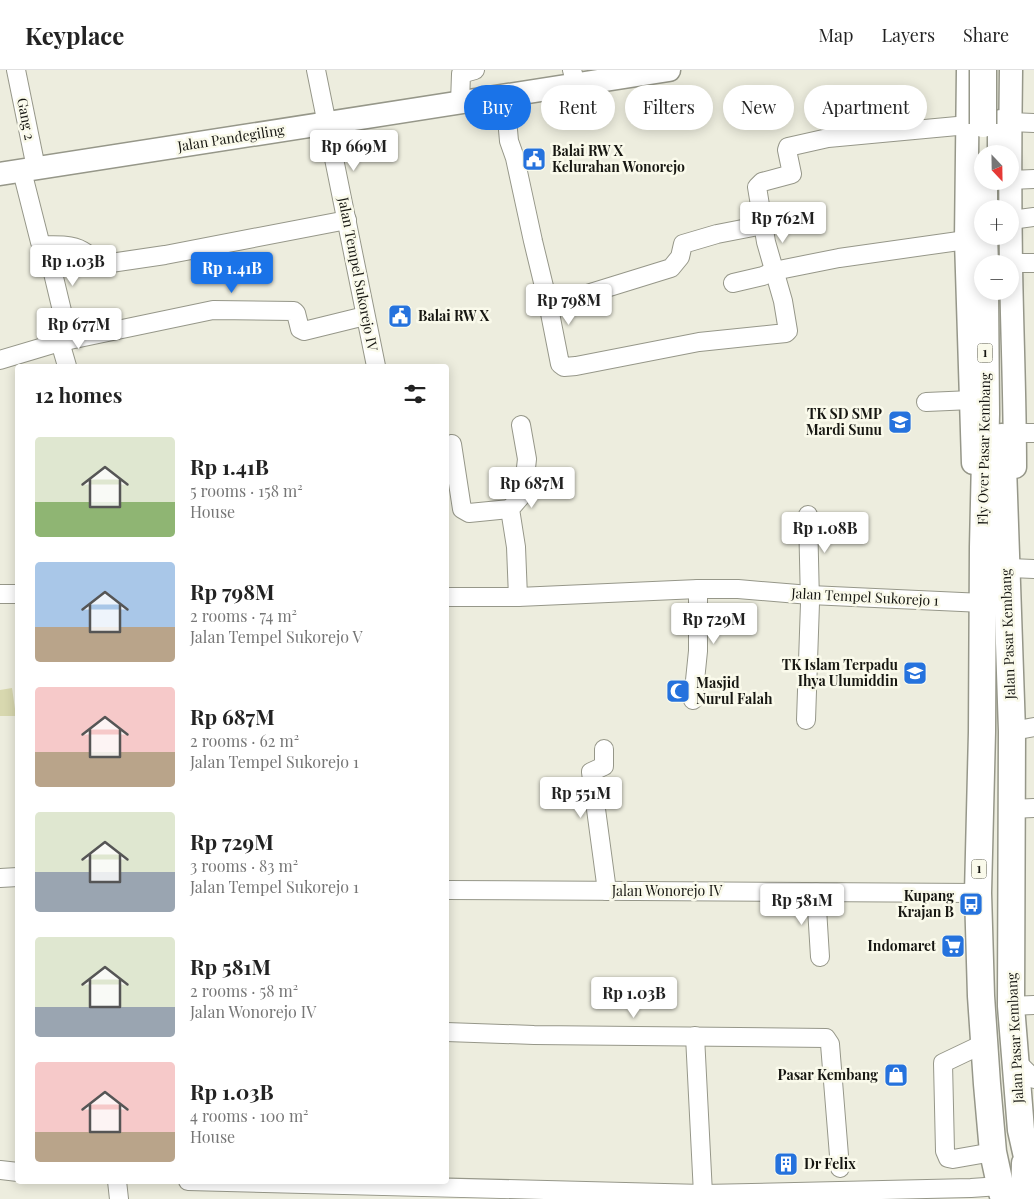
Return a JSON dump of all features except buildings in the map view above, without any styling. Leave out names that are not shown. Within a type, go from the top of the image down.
[{"type":"highway","points":[[1002,145],[1008,74]]},
{"type":"highway","points":[[973,75],[983,145]]},
{"type":"highway","name":"Fly Over Pasar Kembang","points":[[986,300],[1002,419]]},
{"type":"highway","name":"Fly Over Pasar Kembang","points":[[998,554],[1002,419],[1001,300]]},
{"type":"highway","name":"Jalan Pasar Kembang","points":[[998,554],[983,603],[978,893],[984,1043],[993,1152],[1005,1194]]},
{"type":"highway","name":"Jalan Pasar Kembang","points":[[998,554],[1023,729],[1023,1006],[1015,1060],[1021,1130],[1029,1145]]},
{"type":"highway","name":"1","points":[[1029,1145],[1034,1188]]},
{"type":"main road","name":"Jalan Pandegiling","points":[[531,89],[574,78],[669,70]]},
{"type":"main road","points":[[973,75],[974,80],[988,76],[1008,74],[1010,122],[1008,145]]},
{"type":"main road","name":"Jalan Pasar Kembang","points":[[973,75],[968,124],[974,222]]},
{"type":"main road","name":"Jalan Pandegiling","points":[[0,174],[464,102]]},
{"type":"main road","name":"Jalan Pasar Kembang","points":[[976,245],[1002,419],[1014,528],[1012,536],[998,554]]},
{"type":"main road","name":"Jalan Pasar Kembang","points":[[1002,419],[1005,300]]},
{"type":"main road","name":"Jalan Pasar Kembang","points":[[1005,1194],[1029,1145]]},
{"type":"street","name":"Gang 2","points":[[16,70],[30,169],[23,175],[40,242],[43,245],[52,269],[65,341],[67,364]]},
{"type":"street","name":"Jalan Tempel Sukorejo IV","points":[[316,70],[376,364]]},
{"type":"street","points":[[460,103],[461,74],[475,70]]},
{"type":"street","points":[[1010,122],[1034,123]]},
{"type":"street","points":[[508,130],[509,140],[516,158],[560,364],[564,367],[699,342],[788,331],[763,225],[757,187],[762,182],[792,174],[788,147],[828,138],[968,124]]},
{"type":"street","points":[[1019,180],[1034,179]]},
{"type":"street","points":[[1019,219],[1034,216]]},
{"type":"street","points":[[43,245],[65,245],[85,252],[96,265],[165,255],[347,220]]},
{"type":"street","points":[[546,296],[574,298],[671,268],[680,259],[683,244],[717,234],[763,225]]},
{"type":"street","points":[[733,283],[763,276],[774,271],[873,252],[974,238]]},
{"type":"street","points":[[1019,264],[1034,263]]},
{"type":"street","points":[[0,360],[65,341],[213,310],[296,311],[300,329],[304,331],[365,316]]},
{"type":"street","points":[[926,402],[1002,419]]},
{"type":"street","points":[[452,444],[462,509],[469,513],[510,509],[523,494],[527,459],[521,425]]},
{"type":"street","points":[[510,509],[516,547],[518,597]]},
{"type":"street","points":[[806,720],[810,595],[808,515]]},
{"type":"street","points":[[998,554],[1034,569]]},
{"type":"street","points":[[693,700],[698,651],[698,589]]},
{"type":"street","name":"Jalan Tempel Sukorejo 1","points":[[449,597],[518,597],[738,589],[810,595],[983,603]]},
{"type":"street","points":[[0,594],[15,594]]},
{"type":"street","points":[[604,749],[604,766],[591,772],[607,891]]},
{"type":"street","points":[[0,878],[15,877]]},
{"type":"street","name":"Jalan Wonorejo IV","points":[[449,890],[978,893]]},
{"type":"street","points":[[816,892],[820,957]]},
{"type":"street","points":[[449,1032],[826,1038],[830,1044],[840,1168]]},
{"type":"street","points":[[695,1036],[703,1194]]},
{"type":"street","points":[[984,1043],[943,1063],[945,1151],[948,1158],[953,1159],[993,1152]]},
{"type":"street","points":[[1015,1060],[1034,1078]]},
{"type":"street","points":[[1029,1145],[1034,1114]]},
{"type":"street","points":[[0,1170],[15,1172]]},
{"type":"street","points":[[117,1184],[119,1199]]},
{"type":"street","points":[[267,1184],[556,1195],[971,1188],[1005,1194]]},
{"type":"green space","points":[[12,688],[15,716],[0,716],[0,690]]},
{"type":"place","name":"Balai RW X Kelurahan Wonorejo","points":[[534,159]]},
{"type":"place","name":"Balai RW X","points":[[400,316]]},
{"type":"place","name":"TK SD SMP Mardi Sunu","points":[[900,422]]},
{"type":"place","name":"TK Islam Terpadu Ihya Ulumiddin","points":[[915,673]]},
{"type":"place","name":"Masjid Nurul Falah","points":[[678,691]]},
{"type":"place","name":"Kupang Krajan B","points":[[971,904]]},
{"type":"place","name":"Indomaret","points":[[953,946]]},
{"type":"place","name":"Pasar Kembang","points":[[896,1075]]},
{"type":"place","name":"Dr Felix","points":[[786,1164]]}]
